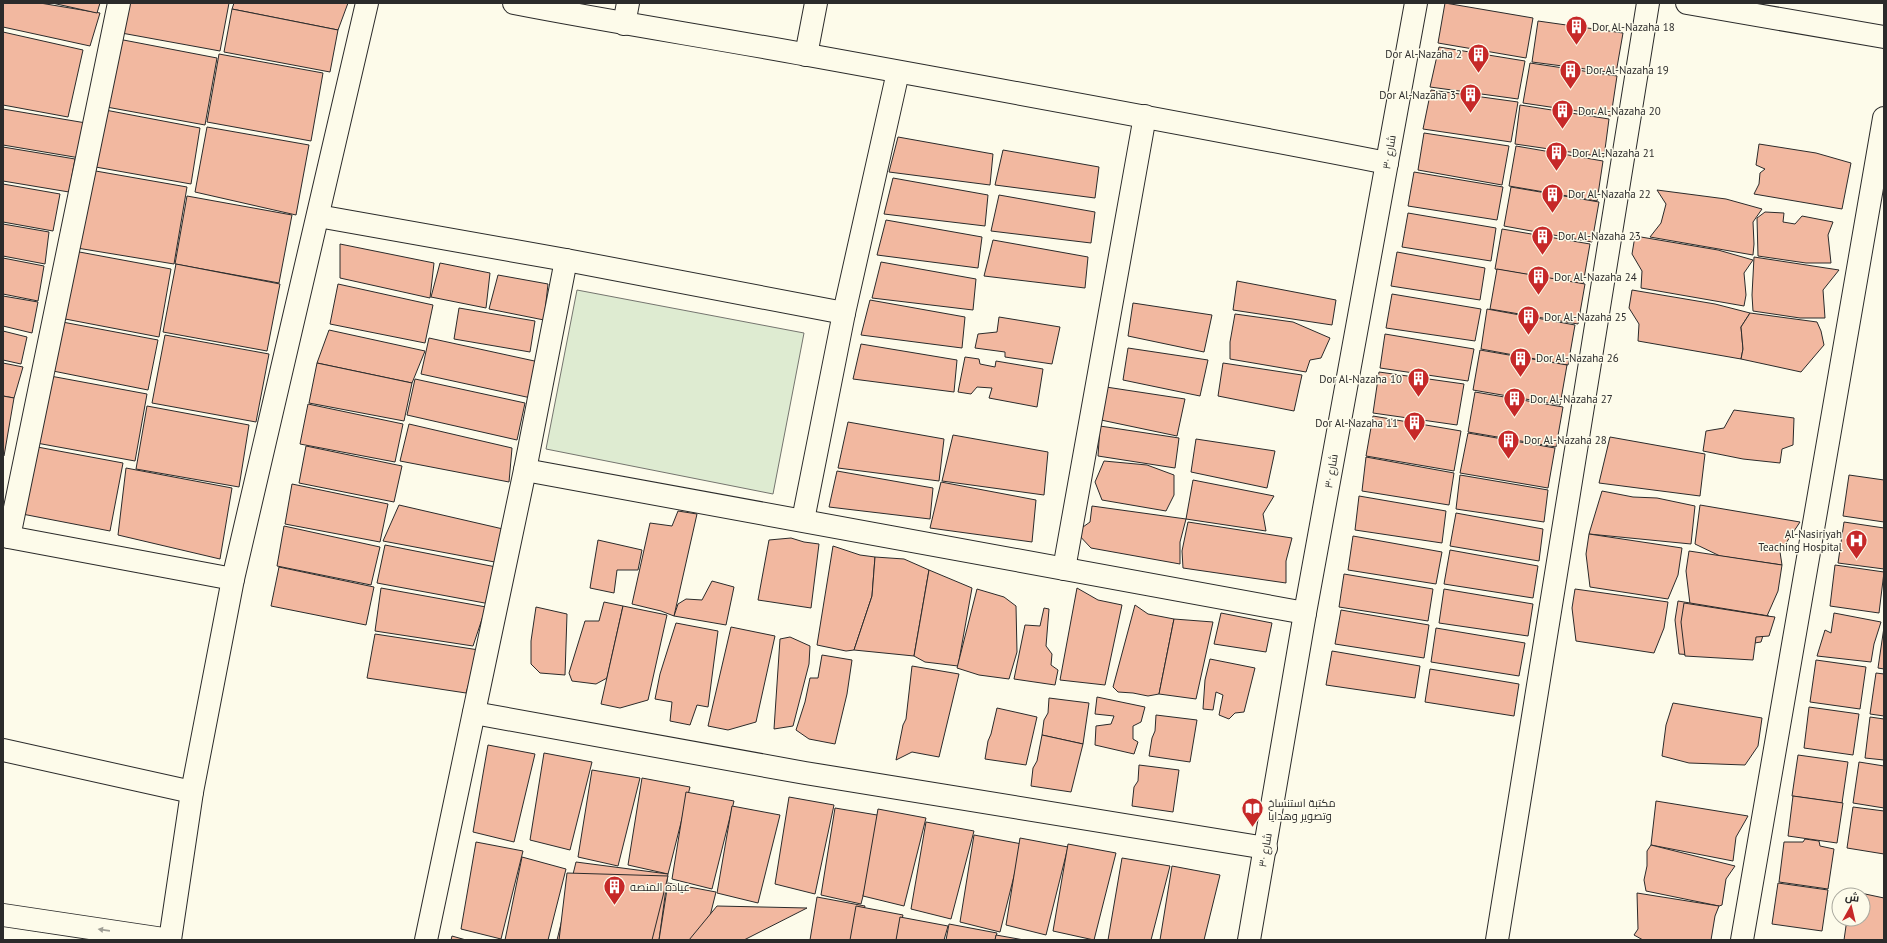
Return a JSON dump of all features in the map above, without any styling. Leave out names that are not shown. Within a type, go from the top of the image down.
[{"type":"street","points":[[119,3],[6,536],[233,580]]},
{"type":"street","points":[[3,915],[170,940],[192,792],[233,580],[367,3]]},
{"type":"street","points":[[514,3],[624,24],[806,54],[1387,162]]},
{"type":"street","points":[[624,24],[628,3]]},
{"type":"street","points":[[806,54],[816,3]]},
{"type":"street","name":"شارع ٣٠","points":[[1249,940],[1266,848],[1305,613],[1416,3]]},
{"type":"street","points":[[1497,940],[1648,3]]},
{"type":"street","points":[[1687,3],[1884,37]]},
{"type":"street","points":[[803,520],[844,313],[898,72]]},
{"type":"street","points":[[1064,569],[1145,116]]},
{"type":"street","points":[[1742,940],[1884,118]]},
{"type":"street","points":[[318,216],[566,260],[844,313]]},
{"type":"street","points":[[426,940],[525,470],[566,260]]},
{"type":"street","points":[[525,470],[1305,613]]},
{"type":"street","points":[[474,713],[805,773],[1266,848]]},
{"type":"street","points":[[3,750],[192,792]]},
{"type":"green space","points":[[577,290],[804,333],[773,494],[546,449]]},
{"type":"building","points":[[3,3],[40,3],[100,13],[90,46],[3,27]]},
{"type":"building","points":[[52,3],[100,3],[97,13]]},
{"type":"building","points":[[121,3],[229,3],[220,51],[116,32]]},
{"type":"building","points":[[234,3],[348,3],[338,30],[232,9]]},
{"type":"building","points":[[1445,3],[1533,18],[1526,58],[1438,43]]},
{"type":"building","points":[[232,9],[338,30],[330,72],[224,52]]},
{"type":"building","name":"Dor Al-Nazaha 18","points":[[1538,21],[1623,33],[1616,73],[1532,62]]},
{"type":"building","points":[[3,32],[83,50],[68,117],[3,105]]},
{"type":"building","points":[[113,38],[217,58],[205,125],[101,106]]},
{"type":"building","name":"Dor Al-Nazaha 2","points":[[1439,47],[1525,61],[1518,99],[1430,87]]},
{"type":"building","points":[[219,54],[323,73],[311,141],[207,122]]},
{"type":"building","name":"Dor Al-Nazaha 19","points":[[1530,63],[1617,76],[1611,116],[1523,103]]},
{"type":"building","name":"Dor Al-Nazaha 3","points":[[1431,90],[1518,102],[1511,142],[1423,129]]},
{"type":"building","name":"Dor Al-Nazaha 20","points":[[1520,105],[1609,119],[1604,157],[1515,144]]},
{"type":"building","points":[[3,109],[86,123],[80,158],[3,145]]},
{"type":"building","points":[[100,109],[200,128],[191,184],[90,166]]},
{"type":"building","points":[[207,127],[309,145],[296,215],[195,192]]},
{"type":"building","points":[[1424,133],[1509,146],[1502,185],[1418,170]]},
{"type":"building","points":[[898,137],[993,154],[990,185],[889,172]]},
{"type":"building","points":[[1759,144],[1816,153],[1851,163],[1842,209],[1754,194],[1759,184],[1760,173],[1765,169],[1756,165]]},
{"type":"building","name":"Dor Al-Nazaha 21","points":[[1516,146],[1603,161],[1597,201],[1509,186]]},
{"type":"building","points":[[3,147],[75,159],[69,192],[3,181]]},
{"type":"building","points":[[1003,150],[1099,167],[1095,198],[995,185]]},
{"type":"building","points":[[90,170],[187,187],[174,264],[77,248]]},
{"type":"building","points":[[1414,172],[1503,187],[1497,220],[1408,206]]},
{"type":"building","points":[[893,178],[988,195],[985,226],[884,214]]},
{"type":"building","points":[[3,184],[60,194],[53,231],[3,222]]},
{"type":"building","name":"Dor Al-Nazaha 22","points":[[1511,187],[1599,202],[1592,242],[1504,226]]},
{"type":"building","points":[[1657,190],[1726,199],[1762,209],[1753,222],[1753,255],[1650,237],[1661,223],[1666,204]]},
{"type":"building","points":[[999,195],[1095,212],[1091,243],[991,231]]},
{"type":"building","points":[[187,196],[292,215],[279,283],[175,264]]},
{"type":"building","points":[[1765,212],[1784,213],[1783,222],[1795,224],[1802,216],[1833,222],[1828,235],[1831,263],[1806,263],[1758,256],[1757,218]]},
{"type":"building","points":[[1408,213],[1496,228],[1491,261],[1402,247]]},
{"type":"building","points":[[886,220],[982,237],[978,268],[877,255]]},
{"type":"building","points":[[3,224],[49,232],[45,264],[3,256]]},
{"type":"building","name":"Dor Al-Nazaha 23","points":[[1502,229],[1590,244],[1583,284],[1495,269]]},
{"type":"building","points":[[1635,236],[1718,250],[1753,260],[1744,273],[1746,295],[1744,306],[1641,288],[1642,271],[1632,254]]},
{"type":"building","points":[[993,240],[1088,257],[1085,288],[984,276]]},
{"type":"building","points":[[340,244],[434,263],[430,298],[340,278]]},
{"type":"building","points":[[74,251],[171,269],[159,337],[60,318]]},
{"type":"building","points":[[1397,252],[1485,268],[1480,300],[1391,286]]},
{"type":"building","points":[[1754,257],[1839,270],[1823,290],[1825,318],[1800,318],[1753,311],[1752,295]]},
{"type":"building","points":[[3,258],[44,266],[38,301],[3,294]]},
{"type":"building","points":[[881,262],[976,279],[973,310],[872,298]]},
{"type":"building","points":[[440,263],[490,273],[486,308],[431,297]]},
{"type":"building","points":[[176,264],[280,284],[267,351],[163,332]]},
{"type":"building","name":"Dor Al-Nazaha 24","points":[[1497,269],[1585,284],[1578,324],[1490,309]]},
{"type":"building","points":[[498,275],[548,284],[544,320],[489,309]]},
{"type":"building","points":[[1237,281],[1336,300],[1332,325],[1233,310]]},
{"type":"building","points":[[338,284],[433,305],[425,343],[330,324]]},
{"type":"building","points":[[1632,290],[1715,304],[1750,313],[1741,327],[1743,349],[1741,359],[1638,341],[1639,324],[1629,308]]},
{"type":"building","points":[[1392,294],[1481,309],[1475,341],[1386,328]]},
{"type":"building","points":[[3,296],[38,302],[32,333],[3,326]]},
{"type":"building","points":[[870,300],[965,317],[962,348],[861,335]]},
{"type":"building","points":[[1133,303],[1212,315],[1204,352],[1128,336]]},
{"type":"building","points":[[459,308],[535,321],[530,352],[454,339]]},
{"type":"building","name":"Dor Al-Nazaha 25","points":[[1487,309],[1575,325],[1568,365],[1481,349]]},
{"type":"building","points":[[1750,313],[1817,322],[1821,331],[1824,345],[1801,372],[1741,359],[1743,349],[1741,327]]},
{"type":"building","points":[[1235,314],[1293,322],[1330,338],[1321,358],[1310,360],[1306,372],[1230,359],[1230,342]]},
{"type":"building","points":[[999,317],[1060,327],[1052,364],[1005,357],[1005,352],[975,348],[978,334],[997,332]]},
{"type":"building","points":[[57,321],[158,340],[148,390],[48,370]]},
{"type":"building","points":[[329,330],[425,351],[412,383],[317,363]]},
{"type":"building","points":[[3,331],[27,337],[21,364],[3,360]]},
{"type":"building","points":[[1385,334],[1474,349],[1468,381],[1380,368]]},
{"type":"building","points":[[165,335],[269,354],[256,422],[152,403]]},
{"type":"building","points":[[429,338],[539,362],[531,398],[421,374]]},
{"type":"building","points":[[861,344],[957,360],[954,392],[853,379]]},
{"type":"building","points":[[1128,348],[1208,360],[1200,396],[1123,380]]},
{"type":"building","name":"Dor Al-Nazaha 26","points":[[1480,350],[1567,365],[1560,405],[1473,390]]},
{"type":"building","points":[[965,357],[979,359],[980,364],[995,367],[996,361],[1043,369],[1037,407],[989,398],[992,388],[977,387],[971,394],[958,392]]},
{"type":"building","points":[[3,363],[23,367],[14,398],[3,396]]},
{"type":"building","points":[[317,363],[412,383],[404,421],[309,403]]},
{"type":"building","points":[[1223,363],[1302,375],[1294,411],[1218,396]]},
{"type":"building","name":"Dor Al-Nazaha 10","points":[[1379,372],[1464,384],[1457,425],[1373,413]]},
{"type":"building","points":[[45,375],[147,394],[135,461],[31,442]]},
{"type":"building","points":[[415,379],[525,403],[517,440],[407,415]]},
{"type":"building","points":[[1106,387],[1185,399],[1177,436],[1101,420]]},
{"type":"building","name":"Dor Al-Nazaha 27","points":[[1475,392],[1563,407],[1556,447],[1468,432]]},
{"type":"building","points":[[3,396],[14,398],[4,456],[3,456]]},
{"type":"building","points":[[308,404],[403,424],[395,462],[300,444]]},
{"type":"building","points":[[147,406],[249,425],[239,487],[136,469]]},
{"type":"building","points":[[1734,410],[1794,418],[1793,445],[1782,449],[1780,463],[1743,459],[1703,451],[1706,431],[1724,428]]},
{"type":"building","name":"Dor Al-Nazaha 11","points":[[1373,416],[1461,431],[1454,471],[1366,456]]},
{"type":"building","points":[[848,422],[944,439],[939,481],[838,468]]},
{"type":"building","points":[[409,424],[512,448],[509,482],[400,461]]},
{"type":"building","points":[[1100,426],[1179,438],[1175,468],[1098,456]]},
{"type":"building","name":"Dor Al-Nazaha 28","points":[[1468,433],[1555,448],[1548,488],[1460,473]]},
{"type":"building","points":[[953,435],[1048,452],[1044,495],[942,481]]},
{"type":"building","points":[[1610,437],[1705,454],[1700,496],[1599,483]]},
{"type":"building","points":[[1196,439],[1275,451],[1267,488],[1191,472]]},
{"type":"building","points":[[32,446],[123,463],[110,531],[17,513]]},
{"type":"building","points":[[306,446],[402,466],[394,502],[299,483]]},
{"type":"building","points":[[1366,457],[1454,473],[1449,505],[1362,491]]},
{"type":"building","points":[[1104,461],[1147,465],[1174,475],[1174,495],[1166,511],[1102,500],[1095,482]]},
{"type":"building","points":[[126,468],[232,488],[220,559],[118,535]]},
{"type":"building","points":[[837,471],[933,488],[930,519],[829,507]]},
{"type":"building","points":[[1460,475],[1548,490],[1544,522],[1456,509]]},
{"type":"building","points":[[1849,475],[1884,480],[1884,522],[1843,516]]},
{"type":"building","points":[[1193,480],[1274,496],[1263,514],[1266,531],[1186,519]]},
{"type":"building","points":[[941,482],[1036,500],[1032,542],[930,528]]},
{"type":"building","points":[[292,484],[388,504],[380,542],[285,524]]},
{"type":"building","points":[[1602,491],[1633,497],[1657,498],[1695,506],[1691,544],[1589,534]]},
{"type":"building","points":[[1359,496],[1446,511],[1442,543],[1355,530]]},
{"type":"building","points":[[399,505],[503,529],[500,563],[383,541]]},
{"type":"building","points":[[1700,505],[1800,522],[1780,552],[1782,565],[1720,556],[1695,544]]},
{"type":"building","points":[[1092,506],[1186,519],[1180,542],[1180,564],[1091,548],[1076,532],[1090,522]]},
{"type":"building","points":[[678,511],[697,514],[674,616],[661,611],[632,604],[650,523],[672,526]]},
{"type":"building","points":[[1456,513],[1543,529],[1539,561],[1450,546]]},
{"type":"building","points":[[1188,522],[1292,538],[1286,561],[1286,583],[1183,568],[1182,551]]},
{"type":"building","points":[[1844,522],[1884,528],[1884,569],[1838,563]]},
{"type":"building","points":[[284,526],[380,547],[371,585],[277,566]]},
{"type":"building","points":[[1589,534],[1682,548],[1678,575],[1668,599],[1590,587],[1586,554]]},
{"type":"building","points":[[1353,536],[1442,552],[1436,584],[1348,570]]},
{"type":"building","points":[[791,538],[819,544],[811,608],[758,600],[769,540]]},
{"type":"building","points":[[598,540],[642,550],[638,570],[617,570],[614,593],[590,588]]},
{"type":"building","points":[[385,545],[496,567],[490,604],[377,583]]},
{"type":"building","points":[[833,546],[860,555],[875,557],[872,596],[854,650],[846,651],[817,645]]},
{"type":"building","points":[[1450,550],[1538,566],[1533,598],[1444,584]]},
{"type":"building","points":[[1689,551],[1782,565],[1778,591],[1767,616],[1690,604],[1686,571]]},
{"type":"building","points":[[875,557],[904,559],[929,570],[914,656],[854,650],[872,596]]},
{"type":"building","points":[[1835,565],[1884,572],[1879,613],[1830,606]]},
{"type":"building","points":[[279,567],[374,587],[366,625],[271,606]]},
{"type":"building","points":[[929,570],[972,588],[958,666],[925,662],[914,656]]},
{"type":"building","points":[[1344,574],[1433,589],[1428,621],[1339,607]]},
{"type":"building","points":[[712,581],[734,587],[726,625],[674,616],[678,604],[686,599],[702,600]]},
{"type":"building","points":[[381,588],[486,607],[473,646],[375,631]]},
{"type":"building","points":[[1077,588],[1098,600],[1122,605],[1105,685],[1060,680]]},
{"type":"building","points":[[977,589],[1004,597],[1016,606],[1017,652],[1009,679],[979,675],[957,668]]},
{"type":"building","points":[[1444,589],[1533,604],[1528,636],[1439,623]]},
{"type":"building","points":[[1575,589],[1668,602],[1664,628],[1654,653],[1576,641],[1572,608]]},
{"type":"building","points":[[1678,601],[1769,616],[1761,642],[1748,644],[1748,659],[1679,654],[1675,620]]},
{"type":"building","points":[[604,602],[623,606],[607,678],[596,684],[572,681],[569,673],[585,621],[599,621]]},
{"type":"building","points":[[1684,603],[1775,617],[1769,636],[1756,637],[1753,660],[1685,656],[1681,622]]},
{"type":"building","points":[[1135,605],[1148,614],[1174,619],[1159,694],[1148,696],[1118,692],[1113,687]]},
{"type":"building","points":[[623,606],[667,615],[648,700],[620,708],[601,704]]},
{"type":"building","points":[[536,607],[567,614],[565,675],[540,673],[531,664],[531,641]]},
{"type":"building","points":[[1044,608],[1049,609],[1046,646],[1052,654],[1051,665],[1058,670],[1055,685],[1014,679],[1025,625],[1040,626]]},
{"type":"building","points":[[1341,610],[1429,625],[1424,658],[1335,644]]},
{"type":"building","points":[[1221,613],[1272,623],[1266,652],[1214,644]]},
{"type":"building","points":[[1834,613],[1881,622],[1874,644],[1871,662],[1817,656],[1825,630],[1831,633]]},
{"type":"building","points":[[1174,619],[1213,622],[1196,699],[1159,694]]},
{"type":"building","points":[[676,623],[718,631],[708,707],[697,705],[690,725],[670,721],[672,702],[655,699],[660,674]]},
{"type":"building","points":[[731,627],[775,636],[756,722],[728,730],[708,726]]},
{"type":"building","points":[[1884,627],[1884,669],[1878,668]]},
{"type":"building","points":[[1436,628],[1525,643],[1519,676],[1431,662]]},
{"type":"building","points":[[375,634],[479,650],[466,693],[367,678]]},
{"type":"building","points":[[790,637],[810,646],[809,664],[793,726],[774,729],[780,639]]},
{"type":"building","points":[[1332,651],[1420,666],[1415,698],[1326,685]]},
{"type":"building","points":[[822,655],[852,660],[847,694],[835,744],[809,739],[796,730],[805,702],[810,678],[818,678]]},
{"type":"building","points":[[1210,659],[1255,668],[1244,712],[1235,713],[1229,719],[1219,715],[1223,695],[1216,692],[1213,710],[1203,709],[1205,680]]},
{"type":"building","points":[[1816,660],[1866,667],[1860,709],[1810,702]]},
{"type":"building","points":[[912,666],[959,674],[939,757],[912,752],[896,760],[903,725],[906,719]]},
{"type":"building","points":[[1430,669],[1519,684],[1514,716],[1425,702]]},
{"type":"building","points":[[1876,673],[1884,674],[1884,716],[1870,714]]},
{"type":"building","points":[[1097,697],[1145,707],[1141,722],[1133,726],[1133,739],[1138,742],[1134,754],[1095,745],[1096,726],[1111,724],[1114,716],[1095,714]]},
{"type":"building","points":[[1049,698],[1089,703],[1083,744],[1042,735],[1044,720],[1048,713]]},
{"type":"building","points":[[1673,703],[1762,718],[1758,746],[1745,765],[1689,763],[1662,756],[1666,725]]},
{"type":"building","points":[[1809,707],[1859,714],[1853,755],[1804,748]]},
{"type":"building","points":[[997,708],[1037,717],[1026,765],[985,759],[988,741]]},
{"type":"building","points":[[1156,715],[1197,720],[1190,762],[1149,756],[1152,738],[1155,731]]},
{"type":"building","points":[[1870,717],[1884,719],[1884,760],[1865,758]]},
{"type":"building","points":[[1042,735],[1083,744],[1071,792],[1031,786],[1033,768],[1037,761]]},
{"type":"building","points":[[488,745],[535,754],[514,842],[473,832]]},
{"type":"building","points":[[544,753],[592,762],[570,850],[530,840]]},
{"type":"building","points":[[1798,755],[1848,762],[1842,803],[1792,796]]},
{"type":"building","points":[[1859,762],[1884,766],[1884,808],[1853,803]]},
{"type":"building","points":[[1139,765],[1179,770],[1173,812],[1132,806],[1134,787],[1138,781]]},
{"type":"building","points":[[592,770],[640,778],[618,866],[578,857]]},
{"type":"building","points":[[642,778],[690,787],[668,874],[628,865]]},
{"type":"building","points":[[686,792],[734,801],[712,889],[672,879]]},
{"type":"building","points":[[1793,796],[1843,803],[1837,843],[1788,836]]},
{"type":"building","points":[[789,797],[834,805],[815,894],[775,884]]},
{"type":"building","points":[[1656,801],[1748,816],[1736,837],[1733,861],[1651,845]]},
{"type":"building","points":[[732,806],[780,815],[758,903],[717,893]]},
{"type":"building","points":[[1853,807],[1884,811],[1884,854],[1847,848]]},
{"type":"building","points":[[835,808],[883,816],[861,904],[821,895]]},
{"type":"building","points":[[878,809],[926,818],[904,906],[863,896]]},
{"type":"building","points":[[926,822],[974,831],[951,919],[911,909]]},
{"type":"building","points":[[974,835],[1022,844],[1000,932],[960,922]]},
{"type":"building","points":[[1020,838],[1068,847],[1046,935],[1006,925]]},
{"type":"building","points":[[1805,839],[1819,841],[1820,846],[1834,849],[1828,889],[1779,882],[1784,842],[1803,842]]},
{"type":"building","points":[[476,842],[523,851],[501,939],[461,929]]},
{"type":"building","points":[[1068,844],[1116,853],[1094,940],[1053,931]]},
{"type":"building","points":[[1651,845],[1735,866],[1726,879],[1722,905],[1719,906],[1646,891],[1644,880],[1647,866],[1647,851]]},
{"type":"building","points":[[522,857],[566,869],[548,940],[505,940]]},
{"type":"building","points":[[1122,858],[1170,866],[1151,940],[1108,940]]},
{"type":"building","name":"عياده المنصه","points":[[576,862],[668,874],[659,940],[557,940]]},
{"type":"building","points":[[1172,866],[1220,875],[1204,940],[1160,940]]},
{"type":"building","name":"عياده المنصه","points":[[567,873],[668,876],[652,940],[559,940]]},
{"type":"building","points":[[668,883],[716,892],[704,940],[659,940]]},
{"type":"building","points":[[1778,883],[1828,890],[1822,931],[1772,924]]},
{"type":"building","points":[[1637,893],[1719,906],[1715,916],[1711,940],[1643,940],[1634,935],[1638,929]]},
{"type":"building","points":[[1871,895],[1884,898],[1884,940],[1844,940],[1846,927],[1871,927]]},
{"type":"building","points":[[817,897],[865,906],[856,940],[810,940]]},
{"type":"building","points":[[717,906],[807,908],[744,940],[689,940]]},
{"type":"building","points":[[856,906],[903,915],[897,940],[850,940]]},
{"type":"building","points":[[900,917],[948,926],[944,940],[896,940]]},
{"type":"building","points":[[949,924],[997,933],[995,940],[946,940]]},
{"type":"building","points":[[996,935],[1024,940],[995,940]]},
{"type":"building","points":[[452,936],[466,940],[451,940]]},
{"type":"place","name":"Dor Al-Nazaha 18","points":[[1577,46]]},
{"type":"place","name":"Dor Al-Nazaha 2","points":[[1478,74]]},
{"type":"place","name":"Dor Al-Nazaha 19","points":[[1570,90]]},
{"type":"place","name":"Dor Al-Nazaha 3","points":[[1471,114]]},
{"type":"place","name":"Dor Al-Nazaha 20","points":[[1562,130]]},
{"type":"place","name":"Dor Al-Nazaha 21","points":[[1556,172]]},
{"type":"place","name":"Dor Al-Nazaha 22","points":[[1552,214]]},
{"type":"place","name":"Dor Al-Nazaha 23","points":[[1543,256]]},
{"type":"place","name":"Dor Al-Nazaha 24","points":[[1538,296]]},
{"type":"place","name":"Dor Al-Nazaha 25","points":[[1528,336]]},
{"type":"place","name":"Dor Al-Nazaha 26","points":[[1520,378]]},
{"type":"place","name":"Dor Al-Nazaha 10","points":[[1418,398]]},
{"type":"place","name":"Dor Al-Nazaha 27","points":[[1515,418]]},
{"type":"place","name":"Dor Al-Nazaha 11","points":[[1414,442]]},
{"type":"place","name":"Dor Al-Nazaha 28","points":[[1508,460]]},
{"type":"place","name":"Al-Nasiriyah Teaching Hospital","points":[[1857,560]]},
{"type":"place","name":"مكتبة استنساخ وتصوير وهدايا","points":[[1252,828]]},
{"type":"place","name":"عياده المنصه","points":[[614,906]]}]
